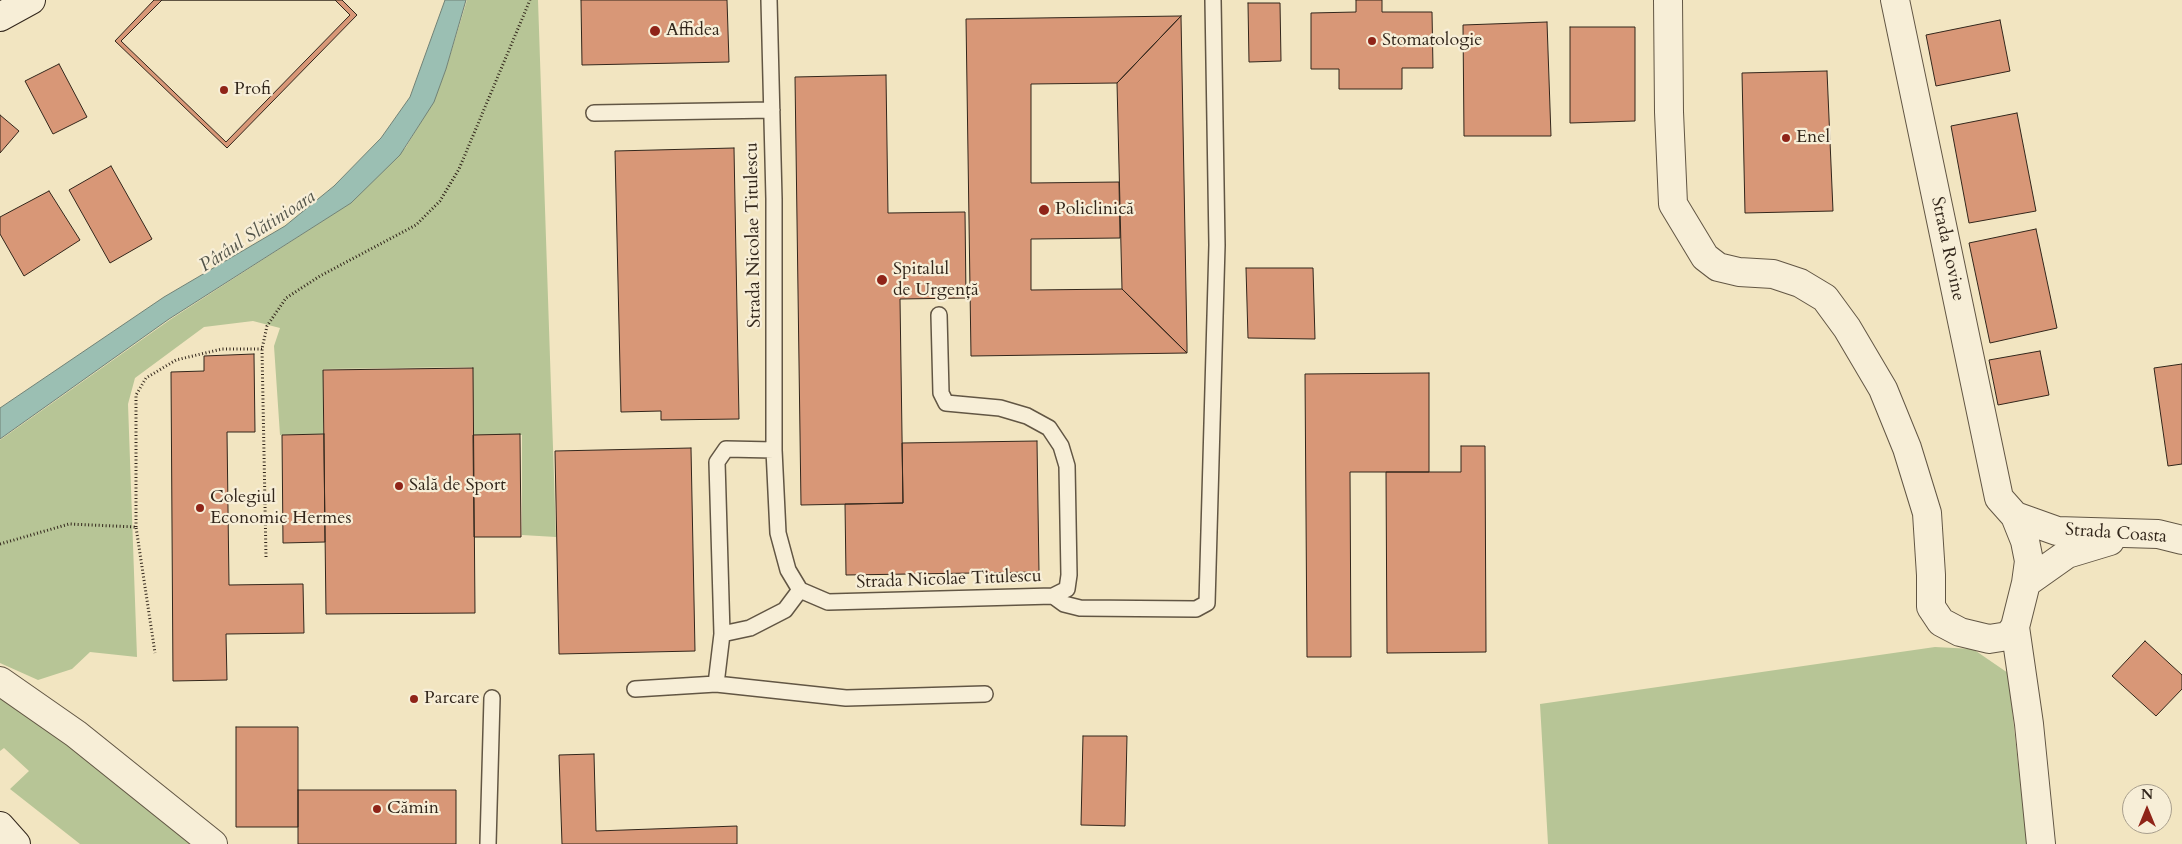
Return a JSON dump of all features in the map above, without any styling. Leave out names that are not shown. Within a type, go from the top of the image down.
[{"type":"street","points":[[0,17],[31,0]]},
{"type":"street","points":[[1668,0],[1669,112],[1673,204],[1688,232],[1705,257],[1718,267],[1739,272],[1773,274],[1800,283],[1824,298],[1847,328],[1883,390],[1907,448],[1926,513],[1932,575],[1931,607],[1941,622],[1960,632],[1989,639],[2008,636],[2015,626]]},
{"type":"street","name":"Strada Rovine","points":[[1896,0],[2007,507],[2025,541],[2028,554],[2026,583],[2015,626]]},
{"type":"street","name":"Strada Coasta","points":[[2007,507],[2057,531],[2170,537]]},
{"type":"street","points":[[2026,583],[2067,554],[2107,541],[2170,537]]},
{"type":"street","points":[[2015,626],[2030,733],[2041,844]]},
{"type":"street","points":[[0,681],[76,734],[212,844]]},
{"type":"street","points":[[0,826],[16,844]]},
{"type":"lane","name":"Strada Nicolae Titulescu","points":[[768,0],[772,110],[774,450],[778,533],[788,570],[800,590],[828,602],[1052,596],[1066,589],[1069,575],[1066,466],[1061,446],[1049,428],[1027,416],[1000,408],[946,403],[941,393],[939,315]]},
{"type":"lane","points":[[1052,596],[1064,604],[1080,608],[1196,609],[1207,603],[1217,245],[1213,0]]},
{"type":"lane","points":[[594,113],[772,110]]},
{"type":"lane","points":[[716,684],[722,634],[717,462],[726,449],[774,450]]},
{"type":"lane","points":[[722,634],[750,628],[785,610],[800,590]]},
{"type":"lane","points":[[635,689],[716,684],[846,698],[985,694]]},
{"type":"lane","points":[[488,844],[492,698]]},
{"type":"path","points":[[266,557],[262,349],[267,326],[286,298],[320,276],[416,225],[440,202],[459,169],[530,0]]},
{"type":"path","points":[[155,653],[136,527],[136,395],[146,378],[176,360],[222,349],[262,349]]},
{"type":"path","points":[[0,544],[69,524],[136,527]]},
{"type":"green space","points":[[467,0],[538,0],[556,537],[522,535],[522,435],[474,435],[472,367],[323,369],[323,434],[280,435],[274,346],[280,328],[253,321],[204,327],[135,378],[128,404],[137,657],[90,652],[72,669],[38,680],[0,663],[0,440],[171,319],[352,202],[406,147],[433,102],[446,69]]},
{"type":"green space","points":[[1935,647],[1973,649],[2008,673],[2027,844],[1548,844],[1540,704]]},
{"type":"green space","points":[[0,696],[19,704],[192,844],[80,844],[10,789],[29,771],[4,748],[0,751]]},
{"type":"water","points":[[445,0],[466,0],[446,69],[434,102],[400,155],[351,203],[169,319],[0,439],[0,408],[164,297],[285,226],[334,186],[381,138],[410,97]]},
{"type":"building","name":"Profi","points":[[154,0],[342,0],[357,15],[227,148],[115,41]]},
{"type":"building","name":"Profi","points":[[162,0],[335,0],[350,15],[226,142],[121,41]]},
{"type":"building","name":"Affidea","points":[[581,0],[727,0],[729,62],[582,65]]},
{"type":"building","name":"Stomatologie","points":[[1356,0],[1382,0],[1382,12],[1432,12],[1433,68],[1402,68],[1402,89],[1339,89],[1339,69],[1311,69],[1311,13],[1356,12]]},
{"type":"building","points":[[1248,3],[1280,3],[1281,61],[1249,62]]},
{"type":"building","name":"Policlinică","points":[[1181,16],[1117,83],[1031,84],[1031,183],[1119,182],[1120,238],[1031,239],[1031,290],[1122,289],[1187,353],[971,356],[966,19]]},
{"type":"building","name":"Policlinică","points":[[1181,16],[1187,353],[1122,289],[1117,83]]},
{"type":"building","points":[[2000,20],[2010,71],[1936,86],[1926,35]]},
{"type":"building","points":[[1547,22],[1551,136],[1464,136],[1463,25]]},
{"type":"building","points":[[1570,27],[1635,27],[1635,121],[1570,123]]},
{"type":"building","points":[[59,64],[87,117],[53,134],[25,81]]},
{"type":"building","name":"Enel","points":[[1827,71],[1833,211],[1745,213],[1742,73]]},
{"type":"building","name":"Spitalul de Urgență","points":[[886,75],[888,213],[965,212],[966,298],[900,299],[903,503],[801,505],[795,77]]},
{"type":"building","points":[[2017,113],[2036,211],[1969,223],[1951,126]]},
{"type":"building","points":[[0,115],[19,131],[0,153]]},
{"type":"building","points":[[734,148],[739,419],[661,420],[661,411],[621,412],[615,151]]},
{"type":"building","points":[[111,166],[152,239],[110,263],[69,190]]},
{"type":"building","points":[[49,191],[80,240],[24,276],[0,234],[0,217]]},
{"type":"building","points":[[2036,229],[2057,328],[1990,343],[1969,243]]},
{"type":"building","points":[[1246,268],[1313,268],[1315,339],[1248,338]]},
{"type":"building","points":[[2040,351],[2049,395],[1998,405],[1989,360]]},
{"type":"building","name":"Colegiul Economic Hermes","points":[[254,354],[255,432],[227,432],[229,585],[303,584],[304,633],[226,634],[227,680],[173,681],[171,372],[204,371],[204,356]]},
{"type":"building","points":[[2182,364],[2182,464],[2168,466],[2154,368]]},
{"type":"building","name":"Sală de Sport","points":[[473,368],[475,613],[326,614],[323,370]]},
{"type":"building","points":[[1429,373],[1429,472],[1350,472],[1351,657],[1307,657],[1305,374]]},
{"type":"building","points":[[324,434],[325,542],[283,543],[282,435]]},
{"type":"building","points":[[520,434],[521,537],[474,537],[473,435]]},
{"type":"building","points":[[1037,441],[1039,572],[846,575],[845,504],[903,503],[902,443]]},
{"type":"building","points":[[1461,446],[1485,446],[1486,652],[1387,653],[1386,472],[1461,472]]},
{"type":"building","points":[[691,448],[695,651],[559,654],[555,451]]},
{"type":"building","points":[[2145,641],[2182,675],[2182,689],[2156,716],[2112,676]]},
{"type":"building","points":[[236,727],[298,727],[298,827],[236,827]]},
{"type":"building","points":[[1083,736],[1127,736],[1125,826],[1081,825]]},
{"type":"building","points":[[594,754],[596,831],[737,826],[737,844],[562,844],[559,755]]},
{"type":"building","name":"Cămin","points":[[298,790],[456,790],[456,844],[298,844]]},
{"type":"place","name":"Affidea","points":[[655,31]]},
{"type":"place","name":"Stomatologie","points":[[1372,41]]},
{"type":"place","name":"Profi","points":[[224,90]]},
{"type":"place","name":"Enel","points":[[1786,138]]},
{"type":"place","name":"Policlinică","points":[[1044,210]]},
{"type":"place","name":"Spitalul de Urgență","points":[[882,280]]},
{"type":"place","name":"Sală de Sport","points":[[399,486]]},
{"type":"place","name":"Colegiul Economic Hermes","points":[[200,508]]},
{"type":"place","name":"Parcare","points":[[414,699]]},
{"type":"place","name":"Cămin","points":[[377,809]]},
{"type":"water label","name":"Pârâul Slătinioara","points":[[258,232]]}]
